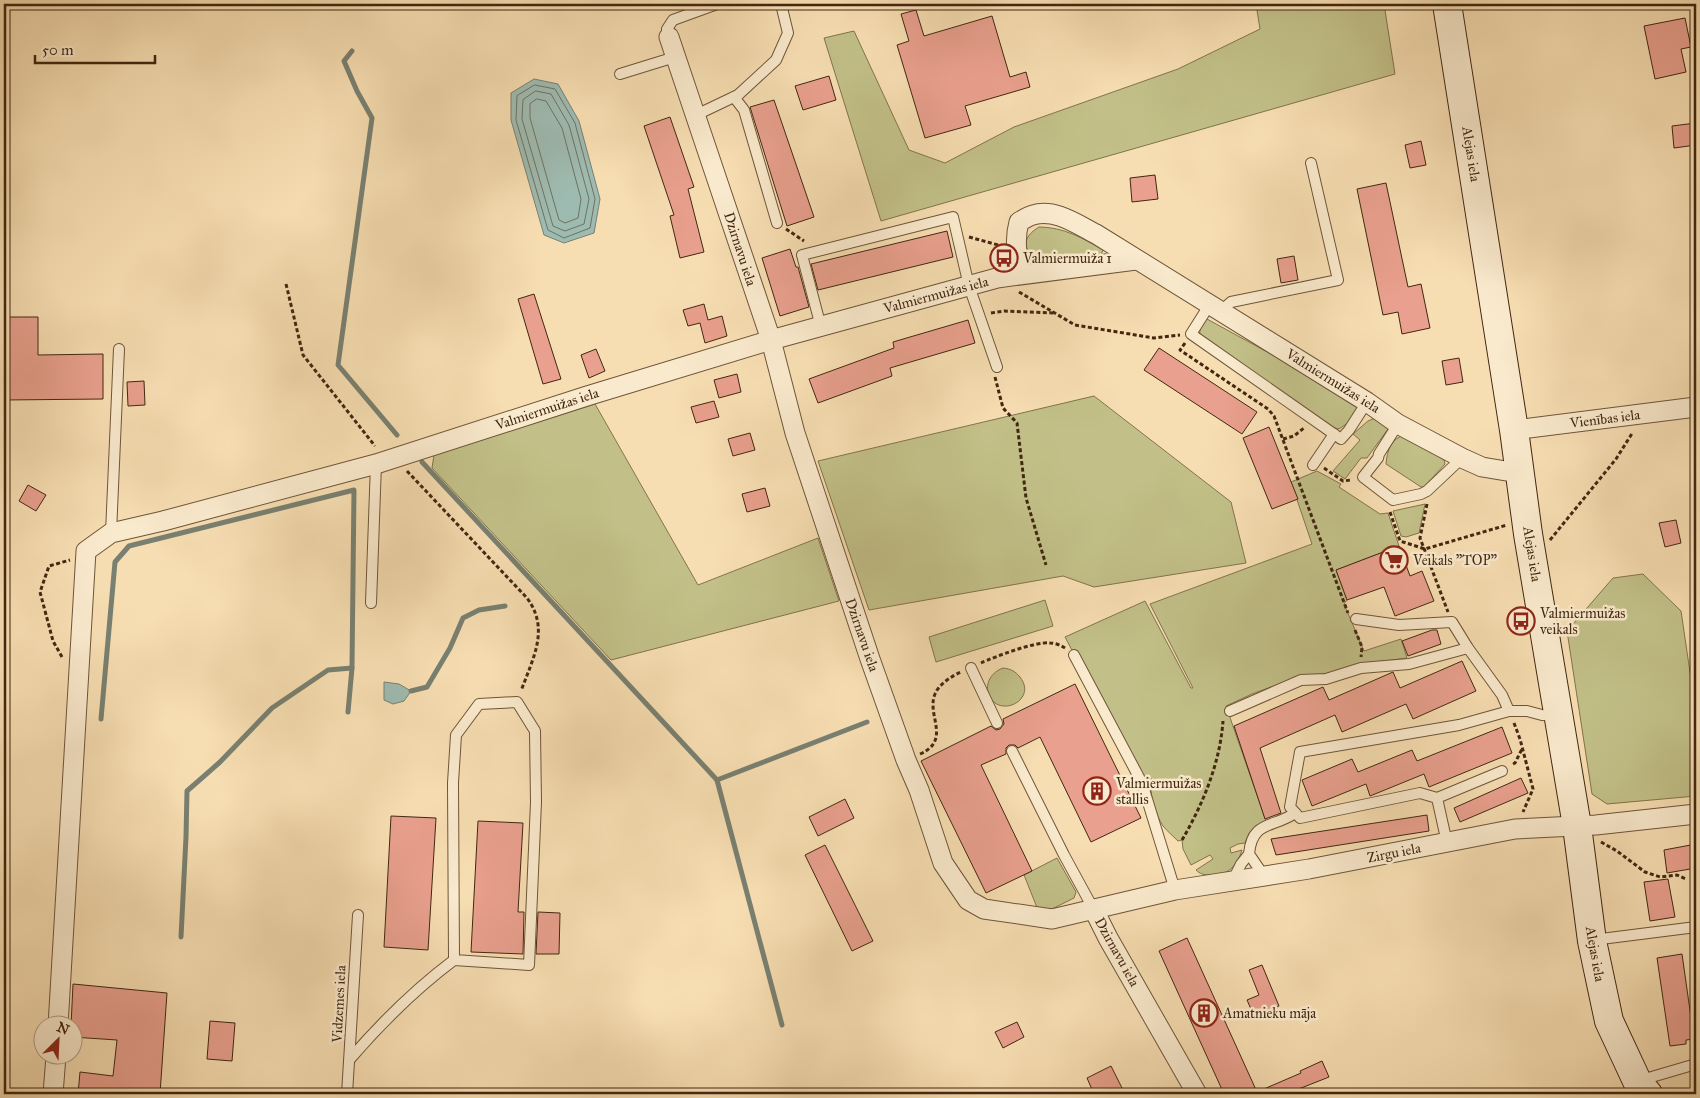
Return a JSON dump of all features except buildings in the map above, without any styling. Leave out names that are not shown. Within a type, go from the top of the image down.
[{"type":"main road","name":"Alejas iela","points":[[1447,4],[1558,716],[1588,834],[1592,941],[1608,1021],[1642,1088]]},
{"type":"street","name":"Dzirnavu iela","points":[[669,37],[771,340],[795,433],[870,660],[906,760],[919,790],[943,864],[968,900],[984,909],[1052,919],[1094,910],[1197,1094]]},
{"type":"street","points":[[1021,274],[1016,234],[1019,222],[1033,215],[1047,213],[1064,218],[1096,234],[1136,260]]},
{"type":"street","name":"Valmiermuižas iela","points":[[111,533],[386,460],[771,340],[998,278],[1136,260],[1368,402],[1398,424],[1482,467],[1506,471],[1518,468]]},
{"type":"street","name":"Vienības iela","points":[[1514,430],[1696,407]]},
{"type":"street","points":[[59,1016],[86,551],[111,533]]},
{"type":"street","name":"Zirgu iela","points":[[1094,910],[1175,890],[1232,882],[1515,829],[1588,834],[1696,814]]},
{"type":"street","points":[[53,1094],[55,1066]]},
{"type":"lane","points":[[669,37],[667,29],[673,20],[717,4]]},
{"type":"lane","points":[[696,115],[734,97],[776,60],[788,33],[781,4]]},
{"type":"lane","points":[[620,74],[675,56]]},
{"type":"lane","points":[[734,97],[744,110],[778,223]]},
{"type":"lane","points":[[1311,163],[1338,280],[1231,302],[1215,308],[1191,334],[1341,439],[1368,402]]},
{"type":"lane","points":[[821,327],[802,255],[953,218],[969,286],[997,368]]},
{"type":"lane","points":[[111,533],[119,349]]},
{"type":"lane","points":[[1398,424],[1378,458],[1363,477],[1393,500],[1427,491],[1462,458]]},
{"type":"lane","points":[[1314,464],[1334,434]]},
{"type":"lane","points":[[371,603],[386,460]]},
{"type":"lane","points":[[1356,619],[1399,625],[1452,622],[1502,696],[1509,711]]},
{"type":"lane","points":[[1230,711],[1300,680],[1326,679],[1360,668],[1409,664],[1468,648]]},
{"type":"lane","points":[[1074,654],[1142,783],[1175,890]]},
{"type":"lane","points":[[971,668],[997,723]]},
{"type":"lane","points":[[350,1059],[378,1026],[424,982],[454,960],[530,965],[536,802],[536,731],[517,702],[479,704],[456,735],[453,783],[454,960]]},
{"type":"lane","points":[[1502,771],[1437,798],[1420,792],[1300,818],[1290,807],[1300,752],[1459,725],[1509,711],[1527,711],[1542,715],[1558,716]]},
{"type":"lane","points":[[1012,751],[1094,910]]},
{"type":"lane","points":[[1437,798],[1447,843]]},
{"type":"lane","points":[[1232,882],[1241,864],[1249,854],[1253,835],[1262,827],[1286,819],[1295,813]]},
{"type":"lane","points":[[1249,854],[1264,876]]},
{"type":"lane","name":"Vidzemes iela","points":[[347,1094],[358,915]]},
{"type":"lane","points":[[1592,941],[1696,927]]},
{"type":"lane","points":[[1642,1088],[1696,1064]]},
{"type":"path","points":[[778,223],[818,251]]},
{"type":"path","points":[[957,233],[1017,250]]},
{"type":"path","points":[[998,278],[1075,325],[1154,338],[1191,334]]},
{"type":"path","points":[[286,284],[303,355],[386,460],[413,478],[535,608],[539,620],[536,650],[517,702]]},
{"type":"path","points":[[979,314],[1004,312],[1055,313]]},
{"type":"path","points":[[1191,334],[1180,350],[1268,409],[1274,416],[1362,647],[1360,668]]},
{"type":"path","points":[[997,368],[994,372],[1003,408],[1017,423],[1026,498],[1046,565]]},
{"type":"path","points":[[1548,543],[1616,459],[1644,414]]},
{"type":"path","points":[[1283,439],[1294,436],[1313,420]]},
{"type":"path","points":[[1314,464],[1343,481],[1363,477]]},
{"type":"path","points":[[1421,494],[1427,504],[1420,538],[1426,549],[1452,622]]},
{"type":"path","points":[[1393,500],[1390,512],[1400,541],[1426,549],[1512,524]]},
{"type":"path","points":[[78,689],[53,641],[40,592],[49,566],[70,560],[86,563]]},
{"type":"path","points":[[1182,840],[1196,815],[1212,775],[1223,718],[1230,711]]},
{"type":"path","points":[[1509,711],[1523,748],[1533,789],[1515,829]]},
{"type":"path","points":[[1502,771],[1516,763],[1523,748]]},
{"type":"path","points":[[1588,834],[1617,851],[1646,872],[1660,877],[1678,875],[1696,882]]},
{"type":"shaded area","points":[[1256,4],[1384,4],[1395,74],[881,221],[824,38],[854,31],[909,150],[945,163],[1014,127],[1178,69],[1260,29]]},
{"type":"shaded area","points":[[1039,227],[1065,231],[1080,237],[1103,250],[1101,255],[1044,262],[1033,260],[1027,250],[1026,242],[1030,234]]},
{"type":"shaded area","points":[[1207,319],[1280,359],[1358,406],[1354,417],[1339,429],[1334,428],[1200,337],[1201,327]]},
{"type":"shaded area","points":[[1094,396],[1231,502],[1246,563],[1094,587],[1063,576],[869,610],[818,461]]},
{"type":"shaded area","points":[[595,404],[698,585],[818,538],[839,601],[611,660],[432,468],[434,455]]},
{"type":"shaded area","points":[[1375,418],[1386,424],[1388,429],[1367,458],[1361,458],[1345,479],[1333,471],[1360,440],[1353,434],[1368,421]]},
{"type":"shaded area","points":[[1405,435],[1444,460],[1445,464],[1424,487],[1421,487],[1386,464],[1387,454],[1393,442]]},
{"type":"shaded area","points":[[1317,471],[1341,484],[1339,487],[1380,514],[1388,513],[1399,546],[1336,570],[1347,600],[1344,604],[1364,651],[1401,639],[1407,658],[1361,664],[1325,674],[1303,675],[1226,706],[1266,821],[1249,833],[1245,843],[1230,848],[1231,853],[1242,850],[1231,869],[1222,874],[1202,874],[1196,870],[1213,859],[1210,855],[1191,865],[1183,849],[1182,840],[1178,841],[1163,826],[1153,803],[1151,778],[1142,783],[1065,637],[1145,601],[1191,688],[1193,688],[1150,604],[1312,544],[1291,482]]},
{"type":"shaded area","points":[[1425,504],[1419,533],[1406,537],[1401,536],[1393,511]]},
{"type":"shaded area","points":[[1643,574],[1681,611],[1696,713],[1696,796],[1607,804],[1592,794],[1567,631],[1613,578]]},
{"type":"shaded area","points":[[1045,600],[1053,626],[936,662],[929,637]]},
{"type":"shaded area","points":[[1003,668],[1016,673],[1024,685],[1024,693],[1021,699],[1015,704],[1008,706],[1001,706],[994,702],[988,691],[990,678],[995,672]]},
{"type":"shaded area","points":[[1057,858],[1076,892],[1074,898],[1050,910],[1038,910],[1024,875]]},
{"type":"water","points":[[534,79],[558,84],[579,121],[600,199],[594,233],[564,243],[544,235],[511,120],[511,93]]},
{"type":"water","points":[[384,682],[399,684],[411,691],[404,701],[393,704],[384,700]]},
{"type":"waterway","points":[[352,51],[344,61],[357,91],[372,118],[338,365],[397,435]]},
{"type":"waterway","points":[[422,462],[717,780],[782,1025]]},
{"type":"waterway","points":[[101,719],[115,562],[129,546],[354,490],[352,668],[348,712]]},
{"type":"waterway","points":[[411,691],[427,687],[450,648],[463,618],[479,610],[505,606]]},
{"type":"waterway","points":[[181,937],[187,791],[220,762],[272,708],[328,670],[352,668]]},
{"type":"waterway","points":[[717,780],[867,722]]},
{"type":"place","name":"Valmiermuiža 1","points":[[1004,258]]},
{"type":"place","name":"Veikals \"TOP\"","points":[[1394,560]]},
{"type":"place","name":"Valmiermuižas veikals","points":[[1521,621]]},
{"type":"place","name":"Valmiermuižas stallis","points":[[1097,791]]},
{"type":"place","name":"Amatnieku māja","points":[[1204,1013]]}]
